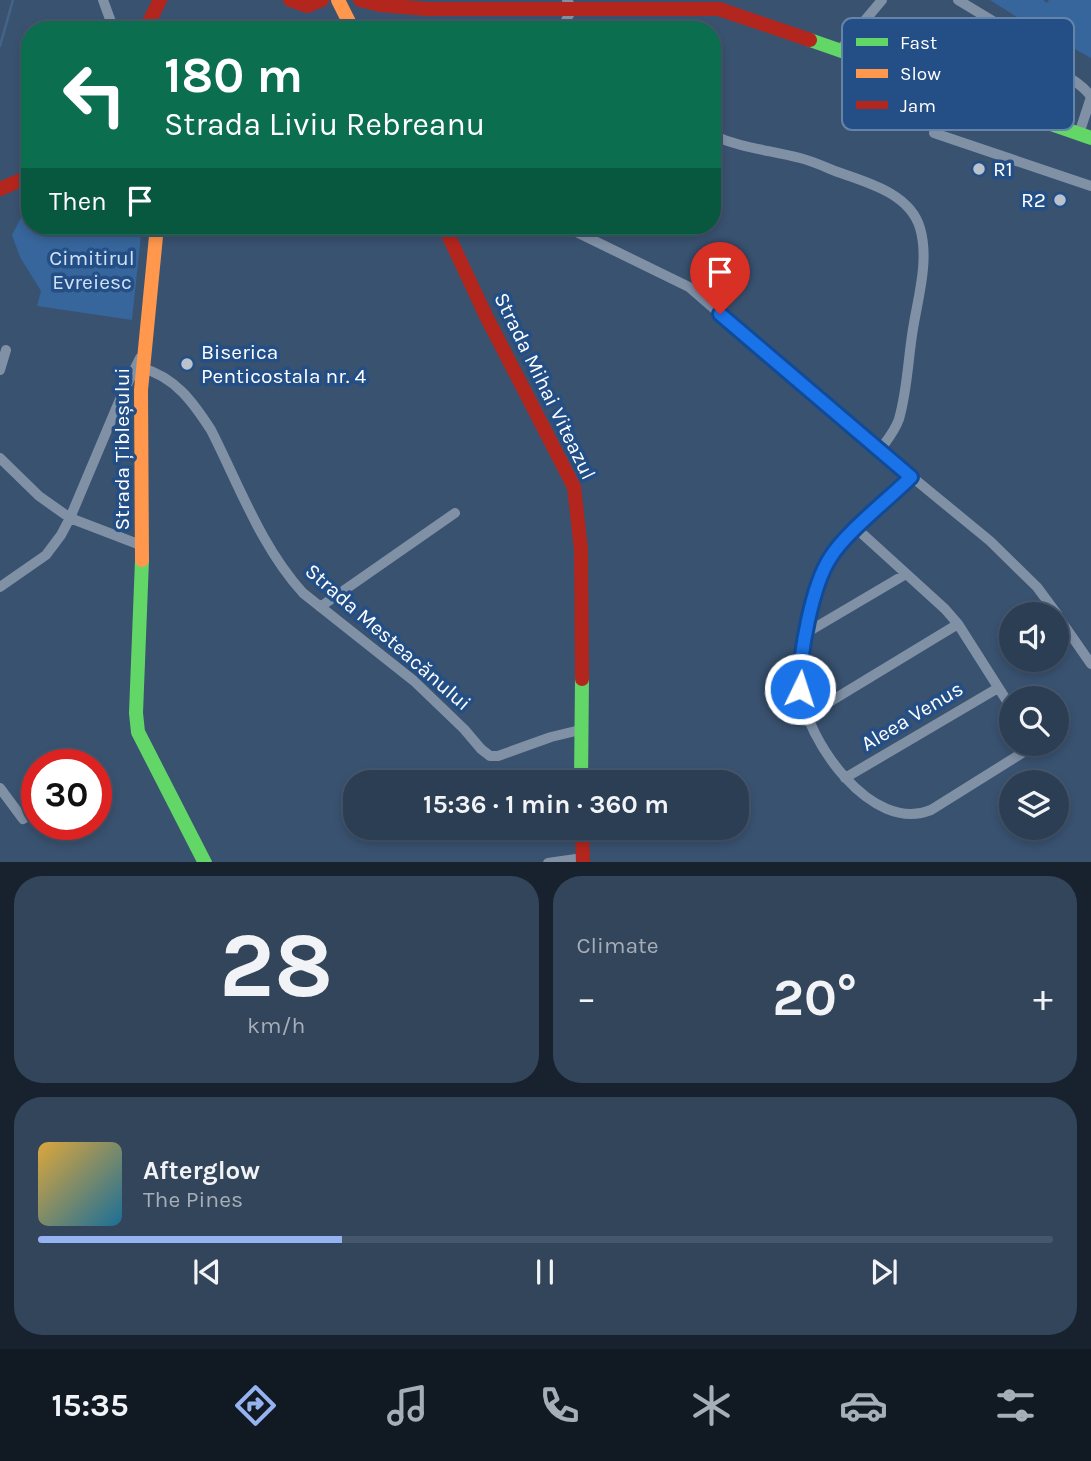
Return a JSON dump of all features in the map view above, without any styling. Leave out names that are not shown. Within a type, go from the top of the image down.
[{"type":"main road","points":[[150,21],[160,0]]},
{"type":"main road","points":[[290,0],[307,6],[322,0]]},
{"type":"main road","points":[[338,0],[348,21]]},
{"type":"main road","points":[[360,0],[380,5],[426,9],[718,5],[840,50]]},
{"type":"main road","points":[[1068,130],[1085,136]]},
{"type":"main road","points":[[0,189],[21,180]]},
{"type":"main road","name":"Strada Țibleșului","points":[[156,235],[142,368],[143,546],[136,713],[138,732],[146,751],[204,862]]},
{"type":"main road","name":"Strada Mihai Viteazul","points":[[448,235],[486,316],[574,487],[581,527],[584,614],[581,770]]},
{"type":"main road","points":[[582,840],[583,860]]},
{"type":"street","points":[[103,0],[111,21]]},
{"type":"street","points":[[867,18],[882,0]]},
{"type":"street","points":[[958,0],[988,18]]},
{"type":"street","points":[[1074,82],[1086,89],[1091,97],[1085,136]]},
{"type":"street","points":[[934,133],[1091,186]]},
{"type":"street","points":[[721,138],[746,148],[801,158],[882,188],[915,214],[923,247],[922,272],[905,388],[899,419],[880,450]]},
{"type":"street","points":[[582,235],[689,287],[989,541],[1037,587],[1048,602]]},
{"type":"street","points":[[0,370],[6,350]]},
{"type":"street","name":"Strada Țibleșului","points":[[143,352],[69,518],[143,546]]},
{"type":"street","name":"Strada Mesteacănului","points":[[142,368],[165,377],[193,404],[211,430],[274,555],[291,580],[320,607],[414,681],[490,756],[498,756],[580,730]]},
{"type":"street","points":[[0,458],[39,496],[69,518],[61,535],[46,555],[0,587]]},
{"type":"street","points":[[911,477],[830,557],[818,585],[806,633],[800,679],[807,715],[845,778],[884,808],[902,814],[922,814],[1017,756]]},
{"type":"street","points":[[320,607],[455,513]]},
{"type":"street","points":[[857,529],[946,609],[998,688]]},
{"type":"street","points":[[806,633],[906,573]]},
{"type":"street","points":[[807,715],[958,624]]},
{"type":"street","points":[[1069,632],[1091,664]]},
{"type":"street","name":"Aleea Venus","points":[[845,778],[998,688]]},
{"type":"street","points":[[0,788],[21,816]]},
{"type":"street","points":[[560,862],[583,860]]},
{"type":"green space","points":[[990,0],[1043,0],[1047,3],[1049,0],[1091,0],[1091,58],[1074,49],[1074,18],[1018,18]]},
{"type":"green space","name":"Cimitirul Evreiesc","points":[[21,218],[21,235],[141,235],[132,320],[37,306],[41,291],[20,257],[12,235]]},
{"type":"waterway","points":[[0,46],[13,0]]},
{"type":"traffic: fast","points":[[810,40],[842,51]]},
{"type":"traffic: fast","points":[[1068,130],[1091,138]]},
{"type":"traffic: fast","points":[[142,560],[136,713],[138,732],[204,862]]},
{"type":"traffic: fast","points":[[581,770],[582,679]]},
{"type":"traffic: slow","points":[[338,0],[348,21]]},
{"type":"traffic: slow","points":[[142,560],[141,390],[156,235]]},
{"type":"traffic: jam","points":[[150,21],[160,0]]},
{"type":"traffic: jam","points":[[290,0],[307,6],[322,0]]},
{"type":"traffic: jam","points":[[360,0],[380,5],[426,9],[719,9],[810,40]]},
{"type":"traffic: jam","points":[[0,189],[21,180]]},
{"type":"traffic: jam","points":[[448,235],[486,316],[574,487],[581,550],[582,679]]},
{"type":"traffic: jam","points":[[582,840],[583,862]]},
{"type":"place","name":"R1","points":[[979,169]]},
{"type":"place","name":"R2","points":[[1060,200]]},
{"type":"place","name":"Biserica Penticostala nr. 4","points":[[187,364]]},
{"type":"route","points":[[720,314],[911,477],[830,557],[818,585],[806,633],[800,689]]}]
